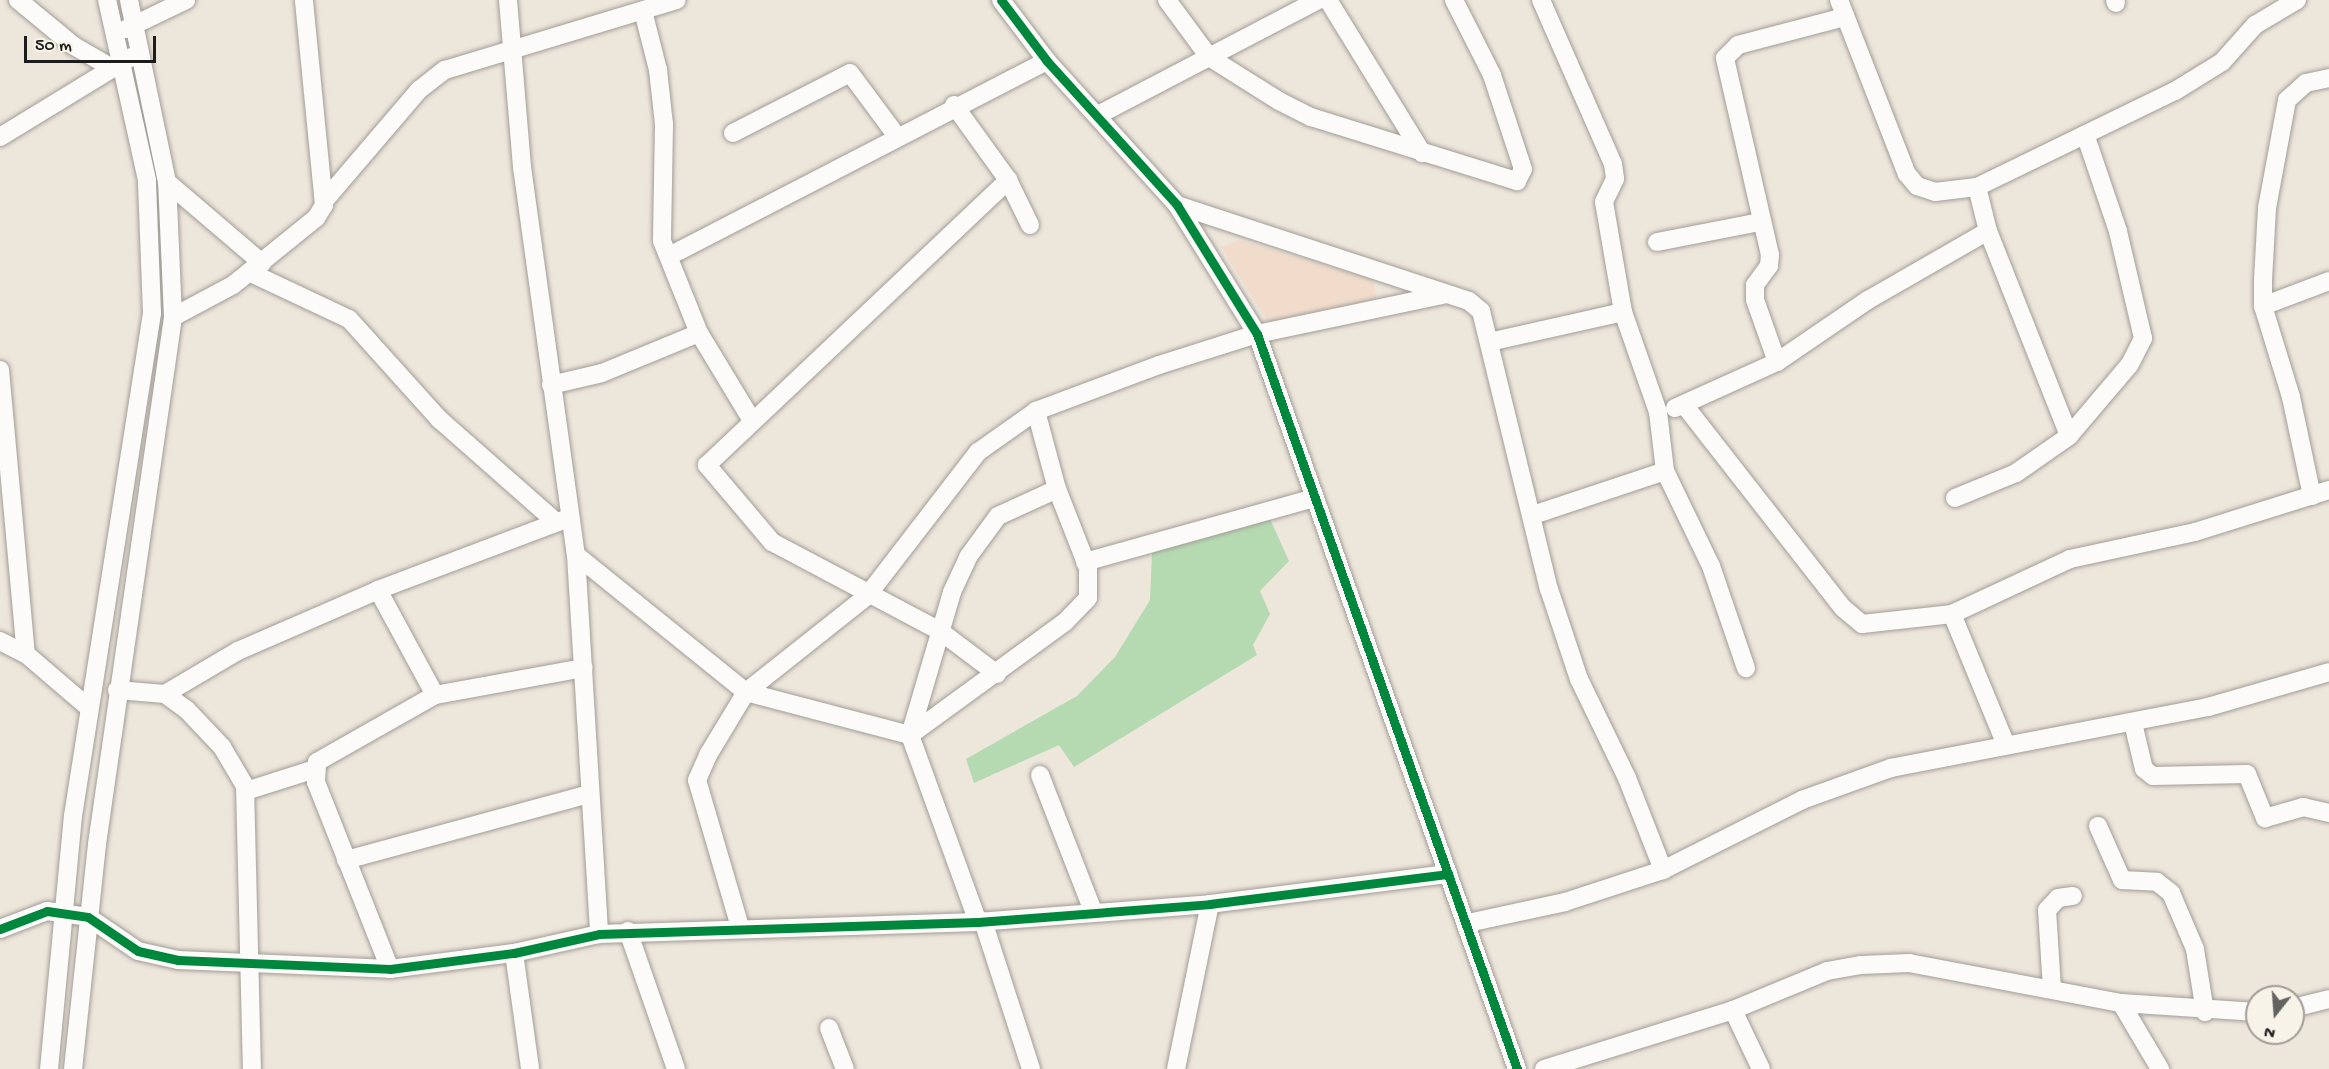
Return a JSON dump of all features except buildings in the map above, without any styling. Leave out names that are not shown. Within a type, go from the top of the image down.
[{"type":"street","points":[[18,0],[74,46],[117,64]]},
{"type":"street","points":[[49,1069],[62,914],[89,708],[153,313],[147,180],[117,64],[116,33],[107,0]]},
{"type":"street","points":[[73,1069],[88,917],[117,690],[172,316],[167,182],[144,52],[129,0]]},
{"type":"street","points":[[116,33],[186,0]]},
{"type":"street","points":[[304,0],[325,200]]},
{"type":"street","points":[[508,0],[515,52],[522,167],[551,385],[563,520],[576,555],[599,934]]},
{"type":"street","points":[[172,316],[256,268],[316,218],[325,200],[433,77],[458,64],[515,52],[677,0]]},
{"type":"street","points":[[1001,0],[1047,61],[1177,205],[1257,334],[1448,874],[1468,923],[1517,1069]]},
{"type":"street","points":[[1167,0],[1209,57],[1311,117],[1512,181],[1524,174],[1492,75],[1455,0]]},
{"type":"street","points":[[1098,115],[1318,0]]},
{"type":"street","points":[[1328,0],[1422,153]]},
{"type":"street","points":[[1541,0],[1613,164],[1615,179],[1604,202],[1623,312],[1658,412],[1665,471],[1711,566],[1746,668]]},
{"type":"street","points":[[1777,362],[1755,300],[1755,285],[1770,263],[1726,76],[1726,53],[1738,45],[1842,9],[1907,174],[1926,191],[1977,187],[2085,134],[2222,62],[2255,25],[2297,0]]},
{"type":"street","points":[[643,11],[658,70],[664,124],[660,226],[699,333],[751,418]]},
{"type":"street","points":[[0,137],[117,64],[144,52]]},
{"type":"street","points":[[671,255],[954,105],[1047,61]]},
{"type":"street","points":[[733,133],[850,73],[896,135]]},
{"type":"street","points":[[1685,406],[1856,622],[1952,614],[2070,559],[2195,532],[2321,493],[2263,306],[2267,208],[2288,100],[2306,83],[2329,78]]},
{"type":"street","points":[[954,105],[1008,180],[1030,225]]},
{"type":"street","points":[[1955,498],[2016,473],[2069,436],[2130,364],[2145,329],[2085,134]]},
{"type":"street","points":[[997,674],[940,631],[867,596],[772,542],[711,475],[709,459],[751,418],[891,296],[1008,180]]},
{"type":"street","points":[[167,182],[256,268],[349,319],[440,419],[563,520]]},
{"type":"street","points":[[1977,187],[1988,231],[2069,436]]},
{"type":"street","points":[[1177,205],[1446,294],[1478,307],[1579,679],[1627,777],[1664,870]]},
{"type":"street","points":[[1658,243],[1760,222]]},
{"type":"street","points":[[1658,412],[1685,406],[1777,362],[1868,300],[1988,231]]},
{"type":"street","points":[[2263,306],[2329,281]]},
{"type":"street","points":[[740,927],[697,780],[746,692],[867,596],[963,467],[1036,411],[1257,334],[1446,294]]},
{"type":"street","points":[[1489,342],[1623,312]]},
{"type":"street","points":[[551,385],[593,376],[699,333]]},
{"type":"street","points":[[0,370],[26,654]]},
{"type":"street","points":[[576,555],[746,692],[910,735],[997,674],[1085,605],[1091,581],[1057,489],[1036,411]]},
{"type":"street","points":[[1533,515],[1665,471]]},
{"type":"street","points":[[1031,1069],[981,922],[910,735],[958,574],[986,528],[1008,509],[1057,489]]},
{"type":"street","points":[[1085,561],[1314,498]]},
{"type":"street","points":[[165,694],[203,667],[378,590],[563,520]]},
{"type":"street","points":[[378,590],[435,695]]},
{"type":"street","points":[[1952,614],[2006,745]]},
{"type":"street","points":[[0,641],[26,654],[89,708]]},
{"type":"street","points":[[246,791],[315,769],[324,753],[435,695],[584,668]]},
{"type":"street","points":[[1468,923],[1565,902],[1664,870],[1848,781],[2006,745],[2133,723],[2329,672]]},
{"type":"street","points":[[117,690],[165,694],[222,747],[246,791],[247,965],[252,1069]]},
{"type":"street","points":[[2133,723],[2144,768],[2153,776],[2247,774],[2265,818],[2303,807],[2329,813]]},
{"type":"street","points":[[315,769],[346,860],[390,969]]},
{"type":"street","points":[[1040,775],[1093,911]]},
{"type":"street","points":[[346,860],[589,794]]},
{"type":"street","points":[[2098,826],[2122,880],[2157,882],[2171,893],[2195,949],[2205,1012]]},
{"type":"street","points":[[0,929],[35,912],[62,914],[88,917],[138,951],[247,965],[390,969],[514,953],[599,934],[740,927],[981,922],[1093,911],[1210,904],[1448,874]]},
{"type":"street","points":[[2052,989],[2047,910],[2058,898],[2073,896]]},
{"type":"street","points":[[1176,1069],[1210,904]]},
{"type":"street","points":[[628,932],[676,1069]]},
{"type":"street","points":[[514,953],[530,1069]]},
{"type":"street","points":[[1553,1068],[1733,1010],[1789,984],[1861,965],[1909,963],[2121,1003],[2205,1012],[2245,1012]]},
{"type":"street","points":[[2305,1005],[2329,999]]},
{"type":"street","points":[[2121,1003],[2160,1069]]},
{"type":"street","points":[[1733,1010],[1761,1069]]},
{"type":"street","points":[[829,1028],[845,1069]]},
{"type":"shaded area","points":[[1240,240],[1373,280],[1377,300],[1268,322],[1221,247]]},
{"type":"green space","points":[[1270,519],[1289,561],[1260,591],[1270,614],[1253,645],[1257,655],[1074,767],[1059,745],[974,783],[966,759],[1077,696],[1115,657],[1150,600],[1152,552]]},
{"type":"cycle path","points":[[1001,0],[1047,61],[1177,205],[1257,334],[1517,1069]]},
{"type":"cycle path","points":[[0,929],[47,911],[88,917],[138,951],[178,960],[390,969],[514,953],[599,934],[978,922],[1210,904],[1448,874]]}]
